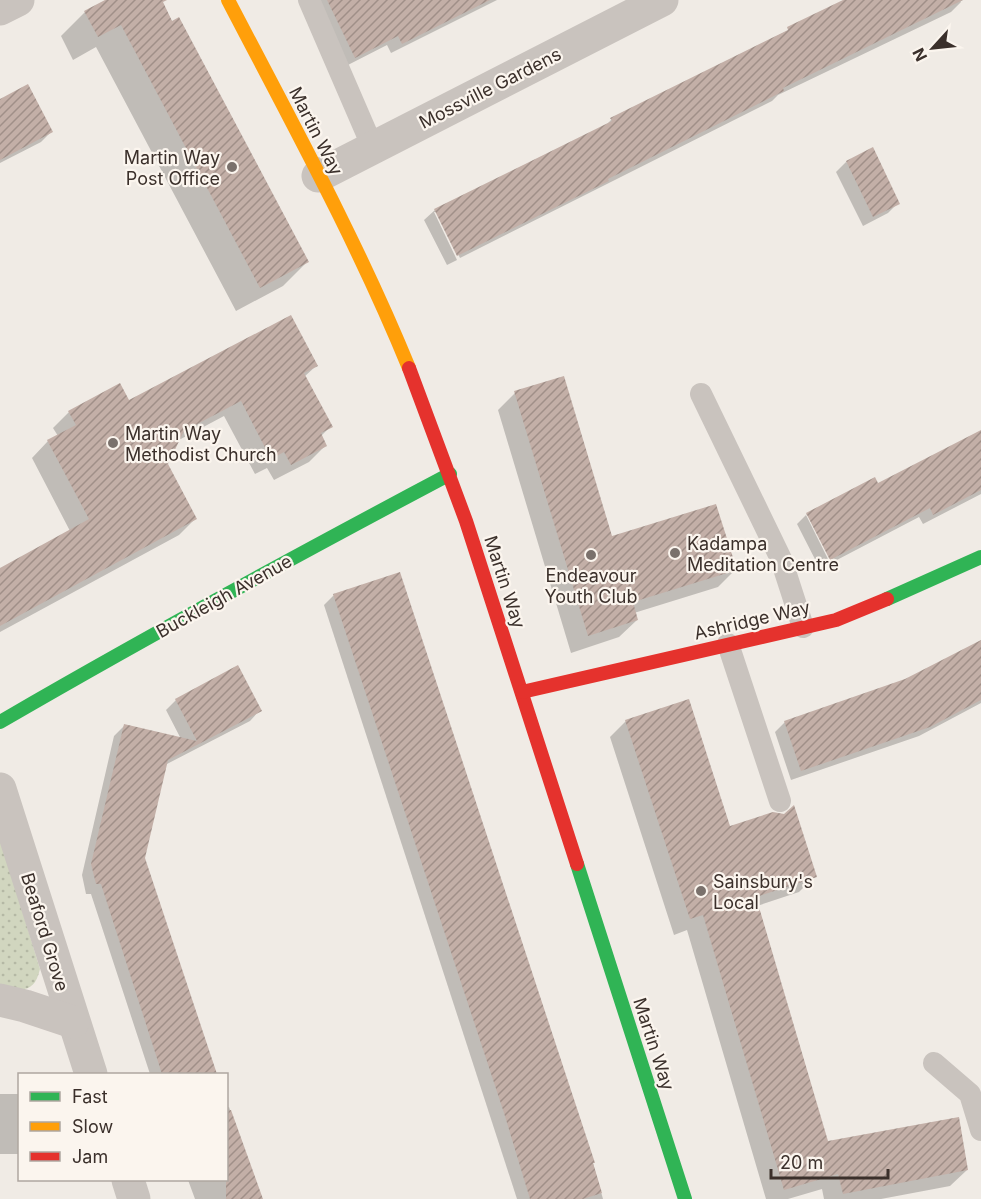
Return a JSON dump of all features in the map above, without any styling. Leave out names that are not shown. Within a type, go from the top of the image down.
[{"type":"main road","name":"Martin Way","points":[[228,0],[355,248],[396,334],[429,416],[522,692],[685,1199]]},
{"type":"main road","name":"Buckleigh Avenue","points":[[0,722],[279,565],[450,474]]},
{"type":"main road","name":"Ashridge Way","points":[[522,692],[836,620],[981,557]]},
{"type":"street","name":"Mossville Gardens","points":[[318,176],[662,0]]},
{"type":"street","name":"Beaford Grove","points":[[0,789],[91,1073]]},
{"type":"street","points":[[0,1000],[25,1005],[74,1022]]},
{"type":"street","points":[[129,1181],[134,1199]]},
{"type":"lane","points":[[309,0],[373,148]]},
{"type":"lane","points":[[701,394],[781,559],[802,627]]},
{"type":"lane","points":[[728,644],[780,801]]},
{"type":"lane","points":[[934,1063],[970,1094],[981,1130]]},
{"type":"green space","points":[[0,838],[40,969],[34,983],[26,989],[0,985]]},
{"type":"building","points":[[105,0],[167,0],[163,2],[172,21],[179,17],[309,262],[260,288],[121,25],[98,37],[84,11]]},
{"type":"building","points":[[327,0],[490,0],[402,44],[398,36],[355,58]]},
{"type":"building","points":[[843,0],[963,0],[783,88],[784,91],[457,256],[434,209],[612,121],[610,118],[788,30],[787,27]]},
{"type":"building","points":[[28,84],[53,132],[0,160],[0,99]]},
{"type":"building","points":[[873,147],[900,204],[873,217],[846,161]]},
{"type":"building","name":"Martin Way Methodist Church","points":[[291,315],[318,366],[304,373],[333,427],[321,433],[327,446],[291,465],[284,452],[271,459],[241,401],[184,431],[168,464],[197,519],[0,626],[0,568],[89,519],[47,440],[76,425],[68,411],[120,383],[129,400]]},
{"type":"building","points":[[564,376],[612,536],[716,504],[737,570],[633,602],[638,620],[588,636],[514,391]]},
{"type":"building","points":[[981,430],[981,490],[933,515],[930,508],[830,560],[806,513],[875,477],[878,483]]},
{"type":"building","points":[[400,572],[595,1163],[593,1163],[602,1193],[583,1199],[530,1199],[504,1113],[333,594]]},
{"type":"building","points":[[981,640],[981,700],[930,727],[801,771],[784,721],[905,679]]},
{"type":"building","points":[[238,665],[262,711],[168,760],[145,858],[217,1073],[162,1073],[101,884],[96,884],[91,864],[124,724],[197,741],[175,699]]},
{"type":"building","points":[[689,699],[730,826],[773,812],[784,814],[794,805],[817,877],[756,897],[828,1141],[959,1117],[968,1170],[843,1194],[838,1174],[784,1190],[703,915],[690,919],[625,720]]},
{"type":"building","points":[[231,1110],[263,1199],[226,1199],[228,1111]]},
{"type":"traffic: fast","points":[[0,722],[224,596],[450,474]]},
{"type":"traffic: fast","points":[[887,599],[981,557]]},
{"type":"traffic: fast","points":[[577,864],[685,1199]]},
{"type":"traffic: slow","points":[[228,0],[368,274],[409,368]]},
{"type":"traffic: jam","points":[[409,368],[466,521],[577,864]]},
{"type":"traffic: jam","points":[[522,692],[836,620],[887,599]]},
{"type":"place","name":"Martin Way Post Office","points":[[232,167]]},
{"type":"place","name":"Martin Way Methodist Church","points":[[113,443]]},
{"type":"place","name":"Kadampa Meditation Centre","points":[[675,553]]},
{"type":"place","name":"Endeavour Youth Club","points":[[591,555]]},
{"type":"place","name":"Sainsbury's Local","points":[[701,891]]}]
